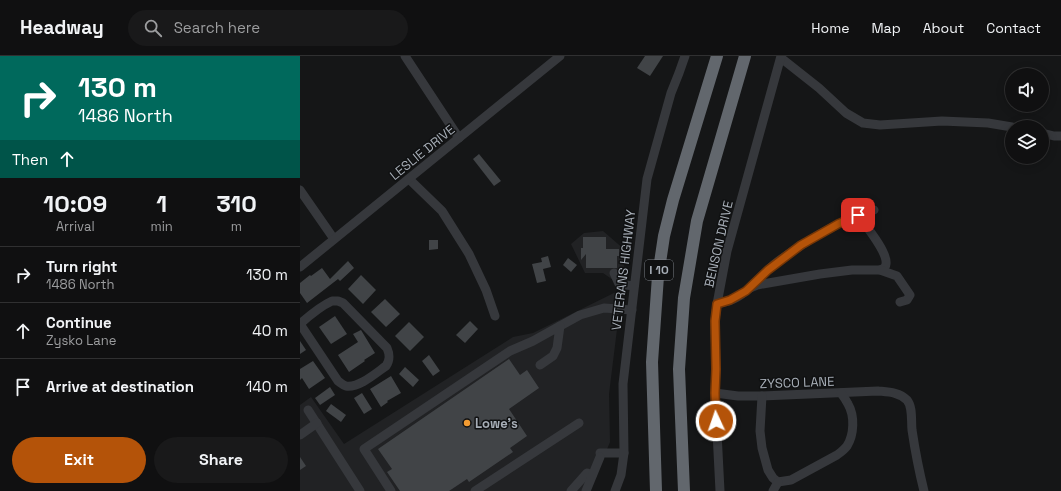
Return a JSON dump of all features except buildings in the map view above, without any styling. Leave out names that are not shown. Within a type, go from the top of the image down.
[{"type":"highway","name":"I 10","points":[[656,491],[652,362],[658,276],[664,236],[673,200],[717,56]]},
{"type":"highway","name":"I 10","points":[[684,491],[679,369],[684,298],[698,221],[744,56]]},
{"type":"street","points":[[405,56],[459,138]]},
{"type":"street","name":"LESLIE DRIVE","points":[[300,267],[560,56]]},
{"type":"street","name":"VETERANS HIGHWAY","points":[[616,491],[621,475],[624,453],[623,384],[647,178],[671,93],[680,73],[685,56]]},
{"type":"street","points":[[781,57],[819,88],[846,113],[862,123],[880,125],[942,121],[988,123],[1005,126]]},
{"type":"street","name":"BENSON DRIVE","points":[[720,491],[715,393],[715,321],[717,304],[727,251],[781,57]]},
{"type":"street","points":[[1049,135],[1061,136]]},
{"type":"street","points":[[409,179],[442,211],[469,254],[486,290],[495,316]]},
{"type":"street","points":[[300,190],[334,239]]},
{"type":"street","points":[[750,288],[768,270],[801,245],[838,224],[874,210]]},
{"type":"street","points":[[858,215],[878,242],[885,258],[886,264],[884,268],[880,270]]},
{"type":"street","points":[[717,304],[730,300],[757,285],[852,270],[880,270],[897,276],[910,295],[907,300],[900,302]]},
{"type":"street","points":[[614,273],[619,284],[634,286]]},
{"type":"street","points":[[332,301],[343,303],[387,348],[390,357],[389,362],[386,366],[357,385],[347,386],[342,384],[338,381],[300,324],[327,303],[332,301]]},
{"type":"street","points":[[391,491],[364,449],[510,351],[533,341],[580,315],[604,308],[632,310]]},
{"type":"street","points":[[540,365],[553,356],[557,348],[560,326]]},
{"type":"street","points":[[557,348],[565,342]]},
{"type":"street","points":[[841,393],[878,391],[890,392],[906,399],[911,410],[912,429],[924,491]]},
{"type":"street","name":"ZYSCO LANE","points":[[715,393],[738,396],[841,393],[849,404],[852,420],[852,433],[850,440],[843,451],[791,480],[778,482]]},
{"type":"street","points":[[762,396],[760,431],[762,448],[768,470],[773,478],[778,482],[773,491]]},
{"type":"street","points":[[308,410],[360,491]]},
{"type":"street","points":[[475,491],[578,423]]},
{"type":"street","points":[[300,435],[317,424]]},
{"type":"street","points":[[586,491],[600,455],[624,453]]},
{"type":"street","points":[[571,491],[587,473],[592,475]]},
{"type":"shaded area","points":[[603,231],[625,250],[622,289],[603,273],[585,273],[571,244],[584,233]]},
{"type":"shaded area","points":[[622,289],[609,394],[610,442],[590,491],[300,491],[300,405],[311,397],[344,444],[513,337],[533,333]]},
{"type":"place","name":"Lowe's","points":[[467,423]]},
{"type":"route","points":[[716,421],[715,321],[717,304],[730,300],[746,291],[777,262],[801,245],[838,224],[858,215]]}]
